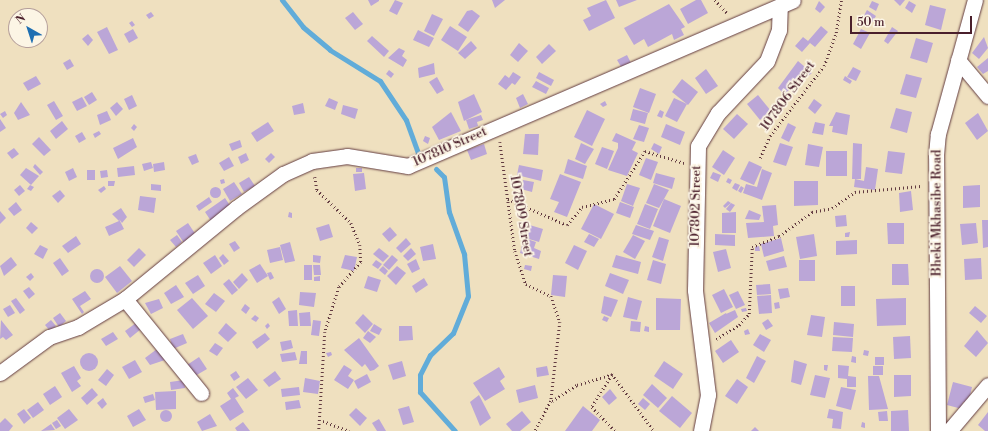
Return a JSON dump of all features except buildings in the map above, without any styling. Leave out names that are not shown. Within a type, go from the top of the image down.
[{"type":"street","name":"Bheki Mkhasibe Road","points":[[938,431],[936,185],[938,134],[975,0]]},
{"type":"street","name":"107810 Street","points":[[0,373],[48,337],[78,327],[125,299],[236,208],[283,174],[312,161],[347,156],[408,166],[498,125],[787,3]]},
{"type":"street","name":"107802 Street","points":[[701,431],[708,395],[695,290],[696,167],[698,146],[709,125],[767,61],[779,30],[787,3]]},
{"type":"street","points":[[958,60],[988,96]]},
{"type":"street","points":[[125,299],[201,393]]},
{"type":"street","points":[[949,431],[988,385]]},
{"type":"path","name":"107806 Street","points":[[760,158],[770,136],[824,66],[836,33],[841,0]]},
{"type":"path","name":"107809 Street","points":[[498,125],[515,251],[526,284],[551,296],[560,322],[551,401],[535,431]]},
{"type":"path","points":[[507,199],[567,225],[582,207],[614,199],[645,151],[696,167]]},
{"type":"path","points":[[312,161],[317,190],[351,223],[360,245],[361,262],[338,287],[325,332],[320,394],[322,421],[319,431]]},
{"type":"path","points":[[702,348],[739,325],[749,314],[752,247],[779,236],[812,212],[832,208],[855,192],[936,185]]},
{"type":"path","points":[[551,401],[577,386],[612,374]]},
{"type":"path","points":[[612,374],[592,407],[615,431]]},
{"type":"path","points":[[612,374],[654,431]]},
{"type":"path","points":[[322,421],[349,431]]},
{"type":"waterway","points":[[282,0],[303,27],[330,50],[380,81],[406,120],[419,156]]},
{"type":"waterway","points":[[436,169],[444,177],[449,212],[464,254],[468,296],[453,333],[430,355],[420,375],[420,392],[455,431]]}]
